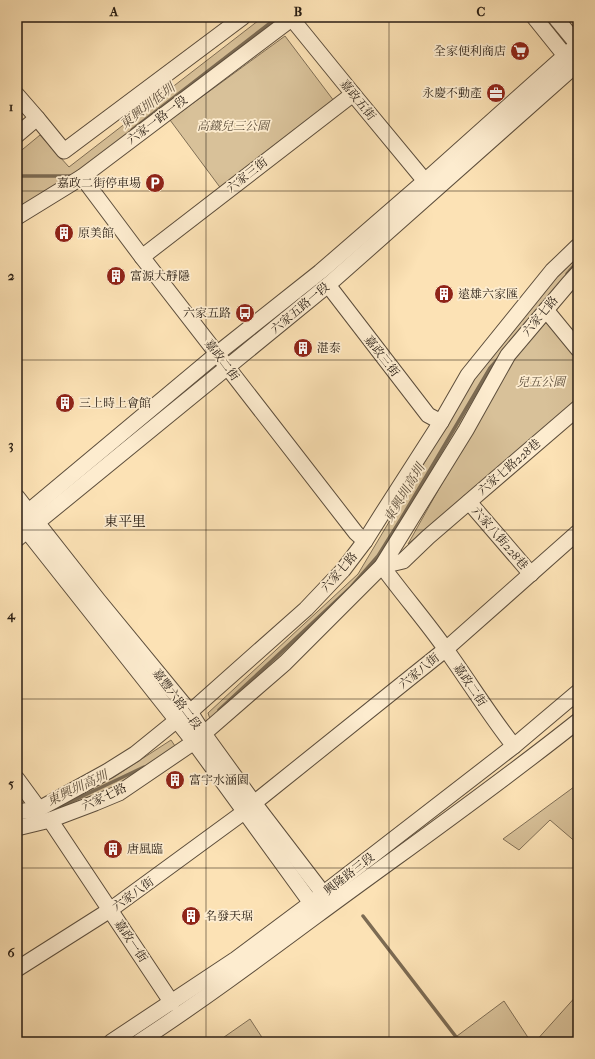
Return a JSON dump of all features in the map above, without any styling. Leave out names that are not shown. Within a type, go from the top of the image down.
[{"type":"street","points":[[17,95],[64,151],[242,17]]},
{"type":"street","points":[[534,17],[574,64]]},
{"type":"street","points":[[555,17],[578,44],[574,64]]},
{"type":"street","name":"嘉政五街","points":[[293,18],[353,94],[425,181]]},
{"type":"street","name":"六家一路一段","points":[[17,217],[82,177],[293,18]]},
{"type":"street","name":"六家五路一段","points":[[23,524],[218,353],[320,272],[425,181],[574,64]]},
{"type":"street","name":"六家五路一段","points":[[23,524],[228,367],[328,285],[574,64]]},
{"type":"street","name":"六家三街","points":[[142,257],[353,94]]},
{"type":"street","points":[[17,135],[37,118]]},
{"type":"street","name":"嘉政二街","points":[[82,177],[142,257],[218,353],[356,533],[365,541]]},
{"type":"street","name":"六家七路","points":[[17,812],[39,809],[108,772],[135,754],[177,720],[190,712],[306,609],[343,570],[365,541],[441,422],[472,369],[552,271],[578,246]]},
{"type":"street","name":"六家七路","points":[[17,828],[50,820],[119,793],[199,738],[285,663],[382,566],[466,430],[508,355],[578,274]]},
{"type":"street","name":"嘉政三街","points":[[328,285],[428,415],[441,422]]},
{"type":"street","points":[[546,310],[578,349]]},
{"type":"street","name":"六家七路228巷","points":[[382,566],[403,561],[468,502],[578,408]]},
{"type":"street","name":"嘉豐六路二段","points":[[17,497],[23,524],[177,720],[199,738],[249,808],[314,909]]},
{"type":"street","name":"六家八街228巷","points":[[468,502],[531,574]]},
{"type":"street","name":"嘉豐六路二段","points":[[23,524],[98,600],[190,712],[199,738]]},
{"type":"street","name":"六家八街","points":[[17,969],[110,910],[249,808],[446,650],[578,532]]},
{"type":"street","name":"嘉政二街","points":[[382,566],[446,650],[514,746]]},
{"type":"street","name":"興隆路三段","points":[[328,899],[578,692]]},
{"type":"street","name":"興隆路三段","points":[[139,1042],[180,1015],[314,909],[524,764],[578,721]]},
{"type":"street","points":[[17,778],[39,809]]},
{"type":"street","name":"嘉豐六路二段","points":[[249,808],[328,899]]},
{"type":"street","name":"嘉政一街","points":[[50,820],[172,1002]]},
{"type":"street","name":"興隆路三段","points":[[111,1042],[314,909]]},
{"type":"green space","points":[[263,17],[286,17],[17,218],[17,154],[40,135],[69,167]]},
{"type":"green space","name":"高鐵兒三公園","points":[[285,36],[334,101],[222,190],[170,120]]},
{"type":"green space","points":[[578,250],[578,268],[557,290],[383,556],[370,572],[211,722],[208,713],[358,574],[473,381]]},
{"type":"green space","name":"兒五公園","points":[[548,320],[578,354],[578,399],[408,544],[510,362]]},
{"type":"green space","points":[[171,740],[177,749],[117,789],[17,826],[17,815],[44,809],[114,777]]},
{"type":"green space","points":[[578,784],[578,844],[550,820],[519,850],[503,839]]},
{"type":"green space","points":[[578,994],[578,1042],[535,1042]]},
{"type":"green space","points":[[504,1001],[531,1042],[449,1042]]},
{"type":"green space","points":[[250,1019],[265,1042],[217,1042]]},
{"type":"waterway","name":"東興圳低圳","points":[[132,130],[278,17]]},
{"type":"waterway","name":"東興圳低圳","points":[[17,176],[73,176]]},
{"type":"waterway","name":"東興圳高圳","points":[[567,274],[578,261]]},
{"type":"waterway","name":"東興圳高圳","points":[[219,710],[351,587],[378,556],[490,368],[499,358]]},
{"type":"waterway","name":"東興圳高圳","points":[[45,814],[144,767]]},
{"type":"waterway","points":[[363,916],[460,1042]]},
{"type":"place","name":"全家便利商店","points":[[520,51]]},
{"type":"place","name":"永慶不動產","points":[[496,93]]},
{"type":"place","name":"嘉政二街停車場","points":[[155,183]]},
{"type":"place","name":"原美館","points":[[64,233]]},
{"type":"place","name":"富源大靜隱","points":[[116,276]]},
{"type":"place","name":"遠雄六家匯","points":[[444,294]]},
{"type":"place","name":"六家五路","points":[[245,313]]},
{"type":"place","name":"湛泰","points":[[303,348]]},
{"type":"place","name":"三上時上會館","points":[[65,403]]},
{"type":"place","name":"富宇水涵園","points":[[175,780]]},
{"type":"place","name":"唐風臨","points":[[113,849]]},
{"type":"place","name":"名發天琚","points":[[191,916]]},
{"type":"district","name":"東平里","points":[[125,521]]}]
